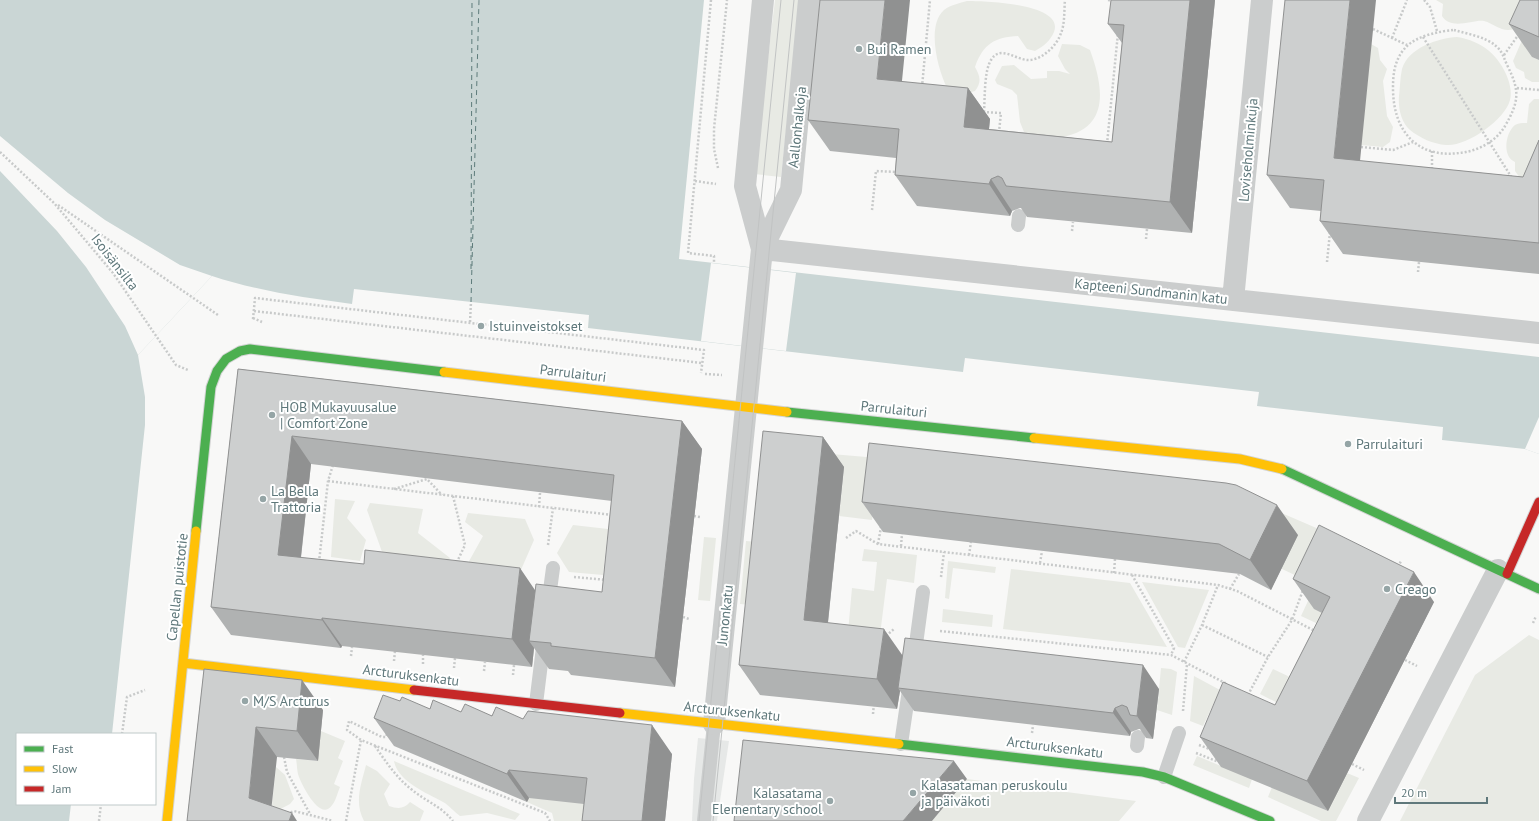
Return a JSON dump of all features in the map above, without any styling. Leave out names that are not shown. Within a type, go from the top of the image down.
[{"type":"street","name":"Aallonhalkoja","points":[[746,408],[761,259],[746,186],[763,0]]},
{"type":"street","name":"Aallonhalkoja","points":[[761,259],[791,190],[809,0]]},
{"type":"street","name":"Loviseholminkuja","points":[[1233,300],[1262,0]]},
{"type":"street","name":"Kapteeni Sundmanin katu","points":[[761,259],[1233,300],[1539,333]]},
{"type":"street","name":"Parrulaituri","points":[[225,359],[236,351],[250,349],[746,408],[1240,459],[1284,470],[1539,589]]},
{"type":"street","name":"Capellan puistotie","points":[[167,821],[209,396],[217,368],[225,359]]},
{"type":"street","name":"Junonkatu","points":[[714,724],[746,408]]},
{"type":"street","points":[[1368,821],[1503,572],[1539,502]]},
{"type":"street","name":"Arcturuksenkatu","points":[[183,663],[1137,771],[1164,777],[1270,821]]},
{"type":"lane","points":[[536,704],[553,568]]},
{"type":"lane","points":[[901,744],[923,592]]},
{"type":"lane","name":"Junonkatu","points":[[704,821],[714,724]]},
{"type":"lane","points":[[1164,777],[1179,733]]},
{"type":"path","points":[[712,0],[688,252],[714,256],[714,263]]},
{"type":"path","points":[[922,91],[930,0]]},
{"type":"path","points":[[984,112],[988,68],[991,59],[998,54],[1007,53],[1027,60],[1038,58],[1049,51],[1058,41],[1062,33],[1065,0]]},
{"type":"path","points":[[1108,0],[1120,1]]},
{"type":"path","points":[[1392,38],[1407,0]]},
{"type":"path","points":[[1424,0],[1430,7],[1437,31]]},
{"type":"path","points":[[1373,30],[1407,45]]},
{"type":"path","points":[[1454,30],[1471,35],[1496,46],[1504,55],[1517,88],[1517,96],[1512,114],[1502,130],[1490,142],[1474,150],[1448,154],[1432,151],[1413,142],[1401,129],[1395,114],[1393,77],[1396,62],[1407,45],[1437,31],[1454,30]]},
{"type":"path","points":[[1504,55],[1520,31]]},
{"type":"path","points":[[1107,146],[1118,32]]},
{"type":"path","points":[[1423,37],[1514,182]]},
{"type":"path","points":[[1517,88],[1539,90]]},
{"type":"path","points":[[976,111],[1001,113],[999,135]]},
{"type":"path","points":[[1361,147],[1393,150],[1413,142]]},
{"type":"path","points":[[1432,151],[1432,174]]},
{"type":"path","name":"Isoisänsilta","points":[[0,152],[54,203],[113,273],[157,335],[176,365]]},
{"type":"path","points":[[872,210],[876,171],[898,172]]},
{"type":"path","points":[[694,182],[716,184]]},
{"type":"path","name":"Isoisänsilta","points":[[54,203],[218,315]]},
{"type":"path","points":[[1072,231],[1073,222]]},
{"type":"path","points":[[1327,262],[1330,227]]},
{"type":"path","points":[[1146,239],[1147,229]]},
{"type":"path","points":[[1418,272],[1419,262]]},
{"type":"path","points":[[263,322],[253,318],[255,298],[704,350],[701,373]]},
{"type":"path","points":[[470,322],[471,302]]},
{"type":"path","points":[[254,311],[702,363]]},
{"type":"path","points":[[696,372],[720,375]]},
{"type":"path","points":[[319,562],[328,481],[335,459]]},
{"type":"path","points":[[392,489],[427,479],[442,495]]},
{"type":"path","points":[[328,481],[615,515]]},
{"type":"path","points":[[539,507],[540,493]]},
{"type":"path","points":[[453,496],[465,545],[456,564]]},
{"type":"path","points":[[694,516],[700,517]]},
{"type":"path","points":[[878,544],[881,523]]},
{"type":"path","points":[[846,538],[856,531],[878,544],[1218,585],[1230,589],[1320,634]]},
{"type":"path","points":[[901,546],[902,534]]},
{"type":"path","points":[[969,555],[971,542]]},
{"type":"path","points":[[1040,563],[1042,551]]},
{"type":"path","points":[[923,592],[939,593],[944,552]]},
{"type":"path","points":[[1114,573],[1115,559]]},
{"type":"path","points":[[1395,572],[1401,561]]},
{"type":"path","points":[[312,565],[319,562],[326,563]]},
{"type":"path","points":[[607,587],[608,573]]},
{"type":"path","points":[[1230,589],[1239,574]]},
{"type":"path","points":[[1131,575],[1174,648],[1171,655]]},
{"type":"path","points":[[1183,718],[1185,663],[1218,585]]},
{"type":"path","points":[[1248,696],[1268,657],[1292,620],[1301,598],[1303,586]]},
{"type":"path","points":[[683,617],[689,619]]},
{"type":"path","points":[[1202,625],[1268,657]]},
{"type":"path","points":[[885,638],[895,628]]},
{"type":"path","points":[[935,630],[1171,655],[1231,686]]},
{"type":"path","points":[[1405,660],[1421,667]]},
{"type":"path","points":[[122,733],[127,697],[145,690]]},
{"type":"path","points":[[1242,693],[1255,699]]},
{"type":"path","points":[[873,715],[875,701]]},
{"type":"path","points":[[388,730],[386,737],[382,737],[349,721],[347,730],[361,740],[375,746],[545,813],[550,821]]},
{"type":"path","points":[[1032,733],[1033,725]]},
{"type":"path","points":[[1199,739],[1197,744],[1213,750]]},
{"type":"path","points":[[346,821],[361,740]]},
{"type":"path","points":[[375,746],[394,774],[412,790],[438,806],[453,821]]},
{"type":"path","points":[[1199,754],[1220,763],[1222,759]]},
{"type":"path","points":[[284,757],[287,772],[310,814]]},
{"type":"path","points":[[1352,764],[1368,772]]},
{"type":"path","points":[[99,821],[101,805]]},
{"type":"path","points":[[283,816],[294,811],[333,821]]},
{"type":"shaded area","points":[[0,0],[704,0],[679,259],[1539,357],[1539,454],[1525,449],[1442,440],[1443,427],[1257,406],[1259,392],[965,358],[963,372],[588,328],[589,315],[354,289],[352,304],[247,286],[212,276],[138,355],[145,397],[145,425],[112,733],[16,733],[16,805],[71,805],[69,821],[0,821]]},
{"type":"shaded area","points":[[775,0],[800,0],[781,177],[754,174]]},
{"type":"shaded area","points":[[1436,0],[1520,0],[1514,15],[1514,29],[1506,30],[1484,21],[1457,24],[1451,23],[1442,16],[1443,4]]},
{"type":"shaded area","points":[[967,1],[1004,3],[1036,9],[1047,15],[1054,22],[1054,32],[1046,43],[1035,51],[1027,49],[1018,36],[996,40],[986,47],[978,59],[975,67],[979,76],[979,85],[975,91],[968,93],[947,88],[937,60],[935,48],[936,26],[939,17],[946,8]]},
{"type":"shaded area","points":[[1539,1],[1532,57],[1539,60],[1539,82],[1532,82],[1525,78],[1524,72],[1516,68],[1513,61]]},
{"type":"shaded area","points":[[1457,37],[1482,46],[1494,56],[1500,63],[1508,79],[1511,97],[1507,108],[1501,116],[1484,131],[1464,142],[1446,145],[1432,142],[1418,136],[1404,123],[1399,105],[1401,72],[1410,55],[1417,50],[1441,39]]},
{"type":"shaded area","points":[[1062,44],[1080,45],[1090,50],[1095,64],[1100,91],[1096,115],[1089,124],[1078,132],[1063,137],[1043,138],[1033,136],[1024,132],[1020,122],[1017,95],[1012,90],[997,84],[995,80],[1002,66],[1014,65],[1031,79],[1047,78],[1047,71],[1059,71],[1070,74],[1065,69],[1058,56]]},
{"type":"shaded area","points":[[1371,44],[1378,48],[1380,60],[1387,69],[1383,81],[1387,116],[1393,127],[1390,142],[1383,147],[1361,145]]},
{"type":"shaded area","points":[[1534,99],[1539,99],[1539,179],[1520,178],[1515,171],[1515,162],[1508,155],[1506,145],[1507,139],[1509,133],[1515,125],[1519,123],[1527,123],[1529,104]]},
{"type":"shaded area","points":[[785,450],[878,458],[872,520],[839,516],[844,467]]},
{"type":"shaded area","points":[[335,499],[355,501],[347,518],[366,540],[360,561],[331,557]]},
{"type":"shaded area","points":[[370,503],[423,509],[418,533],[450,558],[443,570],[386,563],[367,510]]},
{"type":"shaded area","points":[[1263,505],[1321,530],[1299,577],[1282,569]]},
{"type":"shaded area","points":[[468,513],[525,519],[534,540],[517,579],[463,572],[483,536],[465,522]]},
{"type":"shaded area","points":[[573,525],[608,529],[603,575],[569,572],[557,553]]},
{"type":"shaded area","points":[[704,537],[716,538],[710,601],[698,600]]},
{"type":"shaded area","points":[[746,541],[758,542],[752,605],[740,604]]},
{"type":"shaded area","points":[[864,549],[917,555],[914,583],[887,579],[880,635],[848,632],[852,588],[874,591],[877,562],[862,561]]},
{"type":"shaded area","points":[[948,561],[996,567],[995,573],[953,568],[949,599],[945,598]]},
{"type":"shaded area","points":[[1011,569],[1130,583],[1167,647],[1003,629]]},
{"type":"shaded area","points":[[1142,582],[1209,590],[1185,648],[1178,647]]},
{"type":"shaded area","points":[[1314,588],[1351,626],[1346,637],[1301,616]]},
{"type":"shaded area","points":[[943,609],[993,615],[992,627],[942,622]]},
{"type":"shaded area","points":[[1529,635],[1539,640],[1539,821],[1400,821],[1475,675]]},
{"type":"shaded area","points":[[1161,668],[1171,669],[1177,672],[1172,715],[1157,710]]},
{"type":"shaded area","points":[[1273,669],[1292,678],[1305,717],[1260,694]]},
{"type":"shaded area","points":[[1194,676],[1220,690],[1203,726],[1190,721]]},
{"type":"shaded area","points":[[321,731],[345,741],[338,758],[343,761],[334,784],[340,787],[336,799],[332,805],[328,809],[324,810],[314,803],[302,785],[298,774],[296,759],[317,761]]},
{"type":"shaded area","points":[[698,738],[729,741],[717,821],[692,821]]},
{"type":"shaded area","points":[[1197,756],[1252,779],[1249,788],[1193,765]]},
{"type":"shaded area","points":[[394,761],[520,814],[515,820],[487,813],[460,816],[445,803],[407,781],[401,775]]},
{"type":"shaded area","points":[[366,765],[377,771],[390,784],[384,794],[389,806],[401,808],[410,802],[424,811],[420,821],[364,821],[359,807],[359,793]]},
{"type":"shaded area","points":[[276,767],[285,775],[294,799],[290,804],[271,814]]},
{"type":"shaded area","points":[[1347,773],[1359,778],[1336,821],[1321,821],[1268,797],[1272,787],[1328,811]]},
{"type":"shaded area","points":[[967,779],[1136,801],[1119,821],[932,821]]},
{"type":"shaded area","points":[[533,789],[607,807],[605,821],[554,821],[552,813],[527,802]]},
{"type":"pier","points":[[0,136],[68,193],[105,220],[180,265],[212,276],[138,355],[125,326],[86,267],[57,231],[0,171]]},
{"type":"pier","points":[[711,263],[796,273],[786,351],[701,341]]},
{"type":"pier","points":[[1539,417],[1539,454],[1525,449]]},
{"type":"building","points":[[820,0],[885,0],[877,79],[968,88],[964,127],[1112,142],[1124,25],[1108,24],[1111,0],[1190,0],[1170,202],[1006,186],[1002,178],[998,176],[991,179],[989,184],[895,175],[899,129],[808,120]]},
{"type":"building","points":[[1285,0],[1350,0],[1334,158],[1523,177],[1539,140],[1539,243],[1320,221],[1324,180],[1267,175]]},
{"type":"building","points":[[1520,0],[1539,0],[1539,37],[1509,24]]},
{"type":"building","points":[[238,369],[682,421],[655,658],[551,646],[551,643],[529,641],[536,584],[602,592],[614,475],[292,436],[278,555],[364,564],[365,550],[520,568],[512,639],[211,607]]},
{"type":"building","points":[[763,431],[823,437],[804,620],[884,629],[877,679],[739,665]]},
{"type":"building","points":[[869,443],[1226,483],[1236,485],[1277,505],[1250,560],[1219,544],[862,502]]},
{"type":"building","points":[[1319,525],[1414,572],[1307,781],[1200,737],[1223,682],[1275,705],[1330,597],[1293,579]]},
{"type":"building","points":[[905,638],[1143,665],[1137,716],[1130,715],[1127,707],[1122,705],[1115,708],[1113,713],[898,688]]},
{"type":"building","points":[[204,669],[302,680],[297,731],[256,727],[249,798],[292,813],[289,821],[187,821]]},
{"type":"building","points":[[383,695],[400,701],[402,697],[430,709],[433,700],[461,712],[465,704],[492,716],[496,707],[523,719],[528,711],[652,725],[642,821],[582,821],[587,778],[509,770],[507,774],[374,718]]},
{"type":"building","points":[[743,740],[954,761],[903,821],[734,821]]},
{"type":"ferry route","points":[[471,269],[472,0]]},
{"type":"ferry route","points":[[471,302],[479,0]]},
{"type":"tram line","points":[[699,821],[781,0]]},
{"type":"tram line","points":[[713,821],[794,0]]},
{"type":"traffic: fast","points":[[196,531],[211,387],[217,371],[226,359],[240,351],[250,349],[444,372]]},
{"type":"traffic: fast","points":[[787,412],[1034,438]]},
{"type":"traffic: fast","points":[[1282,469],[1539,589]]},
{"type":"traffic: fast","points":[[899,744],[1143,772],[1164,777],[1270,821]]},
{"type":"traffic: slow","points":[[444,372],[787,412]]},
{"type":"traffic: slow","points":[[1034,438],[1240,459],[1282,469]]},
{"type":"traffic: slow","points":[[167,821],[196,531]]},
{"type":"traffic: slow","points":[[183,663],[414,690]]},
{"type":"traffic: slow","points":[[620,713],[899,744]]},
{"type":"traffic: jam","points":[[1507,574],[1539,502]]},
{"type":"traffic: jam","points":[[414,690],[620,713]]},
{"type":"place","name":"Bui Ramen","points":[[859,49]]},
{"type":"place","name":"Istuinveistokset","points":[[481,326]]},
{"type":"place","name":"HOB Mukavuusalue | Comfort Zone","points":[[272,415]]},
{"type":"place","name":"Parrulaituri","points":[[1348,444]]},
{"type":"place","name":"La Bella Trattoria","points":[[263,499]]},
{"type":"place","name":"Creago","points":[[1387,589]]},
{"type":"place","name":"M/S Arcturus","points":[[245,701]]},
{"type":"place","name":"Kalasataman peruskoulu ja päiväkoti","points":[[913,793]]},
{"type":"place","name":"Kalasatama Elementary school","points":[[830,801]]}]
